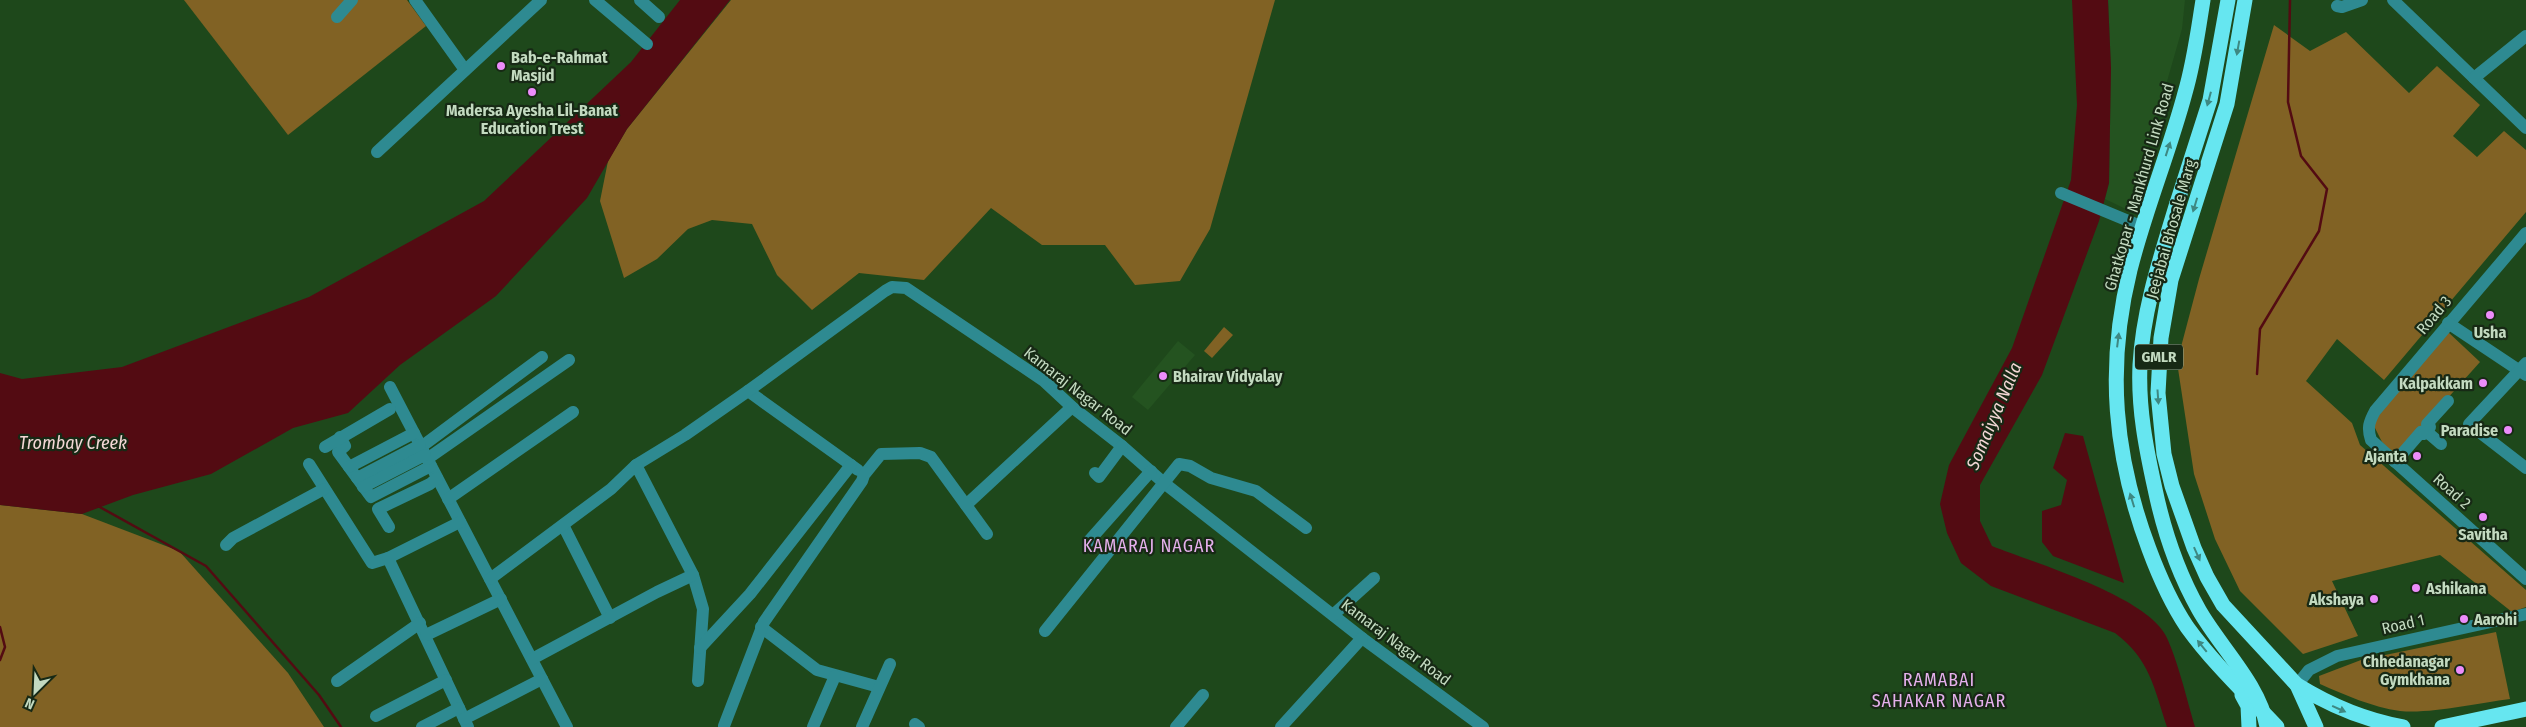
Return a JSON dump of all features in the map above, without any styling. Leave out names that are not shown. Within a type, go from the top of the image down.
[{"type":"highway","name":"Ghatkopar - Mankhurd Link Road","points":[[2203,0],[2185,93],[2143,227],[2124,302],[2115,363],[2115,394],[2122,460],[2142,530],[2168,594],[2199,641],[2276,727]]},
{"type":"highway","points":[[2228,0],[2210,100],[2155,276],[2144,336],[2140,393],[2147,456],[2161,521],[2180,572],[2199,610],[2222,647],[2256,694],[2266,727]]},
{"type":"highway","name":"Jeejabai Bhosale Marg","points":[[2245,0],[2227,104],[2171,280],[2160,347],[2158,393],[2164,454],[2172,486],[2207,577],[2238,623],[2297,685],[2316,727]]},
{"type":"highway","points":[[2235,682],[2248,706],[2249,727]]},
{"type":"highway","points":[[2297,685],[2325,702],[2352,714],[2371,721],[2402,727]]},
{"type":"highway","points":[[2442,727],[2526,708]]},
{"type":"highway","points":[[2479,727],[2526,718]]},
{"type":"street","points":[[337,17],[352,0]]},
{"type":"street","points":[[415,0],[466,70]]},
{"type":"street","points":[[377,152],[541,0]]},
{"type":"street","points":[[595,0],[647,44]]},
{"type":"street","points":[[640,0],[659,17]]},
{"type":"street","points":[[2337,6],[2362,0]]},
{"type":"street","points":[[2393,0],[2526,128]]},
{"type":"street","points":[[2474,78],[2526,36]]},
{"type":"street","points":[[2063,193],[2109,215],[2143,227]]},
{"type":"street","name":"Road 3","points":[[2369,421],[2448,323],[2526,233]]},
{"type":"street","name":"Kamaraj Nagar Road","points":[[490,579],[611,489],[636,465],[685,435],[886,291],[898,287],[906,288],[1044,381],[1072,407],[1122,446],[1164,483],[1362,638],[1483,727]]},
{"type":"street","points":[[2448,323],[2524,369],[2469,424],[2526,468]]},
{"type":"street","points":[[340,437],[345,446],[338,452],[371,497],[542,357]]},
{"type":"street","points":[[360,482],[425,454],[569,360]]},
{"type":"street","points":[[390,387],[567,727]]},
{"type":"street","points":[[748,391],[864,475]]},
{"type":"street","points":[[2395,462],[2421,432],[2424,434],[2430,427],[2427,424],[2448,402]]},
{"type":"street","points":[[966,505],[1072,407]]},
{"type":"street","points":[[325,447],[390,409]]},
{"type":"street","points":[[448,498],[573,412]]},
{"type":"street","name":"Road 2","points":[[2369,421],[2371,440],[2526,579]]},
{"type":"street","points":[[2426,431],[2442,444]]},
{"type":"street","points":[[349,467],[414,433]]},
{"type":"street","points":[[1095,473],[1099,477],[1122,446]]},
{"type":"street","points":[[724,726],[761,627],[862,481],[864,475],[881,454],[926,454],[934,461],[986,534]]},
{"type":"street","points":[[309,464],[372,563],[388,558],[460,522]]},
{"type":"street","points":[[1045,631],[1164,483],[1176,465],[1183,464],[1211,478],[1256,491],[1306,528]]},
{"type":"street","points":[[636,465],[693,575],[704,609],[698,681]]},
{"type":"street","points":[[700,648],[750,594],[851,465]]},
{"type":"street","points":[[1088,542],[1151,471]]},
{"type":"street","points":[[389,527],[378,509],[430,484],[437,478]]},
{"type":"street","points":[[226,545],[234,538],[324,489]]},
{"type":"street","points":[[563,525],[610,618]]},
{"type":"street","points":[[388,558],[464,718]]},
{"type":"street","points":[[532,659],[656,592],[693,575]]},
{"type":"street","points":[[1333,615],[1374,578]]},
{"type":"street","points":[[426,635],[500,599]]},
{"type":"street","name":"Road 1","points":[[2297,685],[2309,670],[2337,656],[2526,614]]},
{"type":"street","points":[[337,681],[420,623]]},
{"type":"street","points":[[761,627],[811,667],[835,676],[879,687]]},
{"type":"street","points":[[1281,727],[1362,638]]},
{"type":"street","points":[[862,727],[890,664]]},
{"type":"street","points":[[813,727],[835,676]]},
{"type":"street","points":[[422,727],[464,718],[542,679]]},
{"type":"street","points":[[376,716],[446,680]]},
{"type":"street","points":[[1176,727],[1203,695]]},
{"type":"shaded area","points":[[184,0],[407,0],[426,26],[288,135]]},
{"type":"shaded area","points":[[731,0],[1275,0],[1210,229],[1180,281],[1135,285],[1105,245],[1042,245],[991,208],[924,280],[859,273],[812,310],[777,275],[752,224],[712,220],[688,229],[657,259],[624,278],[600,201],[608,161],[627,129]]},
{"type":"shaded area","points":[[2108,0],[2185,0],[2182,29],[2130,211],[2105,199],[2109,183],[2111,68]]},
{"type":"shaded area","points":[[2274,25],[2310,51],[2346,32],[2409,93],[2437,66],[2480,105],[2453,136],[2477,157],[2504,131],[2526,150],[2526,212],[2384,380],[2337,339],[2306,381],[2352,423],[2360,445],[2526,590],[2526,607],[2512,612],[2440,555],[2332,581],[2358,636],[2303,654],[2240,591],[2215,539],[2194,474],[2177,362],[2199,279]]},
{"type":"shaded area","points":[[1224,327],[1233,335],[1212,358],[1204,351]]},
{"type":"shaded area","points":[[2447,331],[2480,362],[2395,457],[2382,442],[2372,422]]},
{"type":"shaded area","name":"Bhairav Vidyalay","points":[[1178,341],[1195,355],[1148,410],[1132,397]]},
{"type":"shaded area","points":[[0,505],[82,514],[179,551],[288,673],[324,727],[0,727]]},
{"type":"shaded area","points":[[2496,632],[2510,699],[2440,710],[2412,712],[2369,704],[2320,684],[2319,676],[2361,660]]},
{"type":"water","name":"Trombay Creek","points":[[680,0],[730,0],[627,129],[587,198],[496,296],[400,365],[348,413],[293,428],[211,474],[133,495],[82,514],[0,505],[0,373],[22,379],[122,367],[309,297],[484,201],[631,62]]},
{"type":"water","name":"Somaiyya Nalla","points":[[2072,0],[2108,0],[2111,68],[2109,183],[2099,221],[2042,375],[1980,485],[1980,521],[1992,546],[2087,582],[2136,607],[2155,621],[2166,636],[2170,646],[2195,727],[2167,727],[2154,687],[2143,664],[2127,643],[2115,633],[1991,586],[1961,563],[1947,533],[1940,504],[1949,465],[2012,348],[2071,180],[2077,105]]},
{"type":"water","points":[[2065,433],[2083,436],[2124,583],[2053,556],[2042,542],[2042,511],[2061,505],[2067,480],[2053,468]]},
{"type":"waterway","points":[[2257,374],[2260,329],[2319,231],[2327,189],[2301,156],[2288,102],[2290,0]]},
{"type":"waterway","points":[[98,506],[206,566],[319,695],[341,727]]},
{"type":"waterway","points":[[0,627],[5,647],[0,660]]},
{"type":"place","name":"Bab-e-Rahmat Masjid","points":[[501,66]]},
{"type":"place","name":"Madersa Ayesha Lil-Banat Education Trest","points":[[532,92]]},
{"type":"place","name":"Usha","points":[[2490,315]]},
{"type":"place","name":"Bhairav Vidyalay","points":[[1163,376]]},
{"type":"place","name":"Kalpakkam","points":[[2483,383]]},
{"type":"place","name":"Paradise","points":[[2508,430]]},
{"type":"place","name":"Ajanta","points":[[2417,456]]},
{"type":"place","name":"Savitha","points":[[2483,517]]},
{"type":"place","name":"Ashikana","points":[[2416,588]]},
{"type":"place","name":"Akshaya","points":[[2374,599]]},
{"type":"place","name":"Aarohi","points":[[2464,619]]},
{"type":"place","name":"Chhedanagar Gymkhana","points":[[2460,670]]},
{"type":"district","name":"KAMARAJ NAGAR","points":[[1149,546]]},
{"type":"district","name":"RAMABAI SAHAKAR NAGAR","points":[[1939,690]]}]
